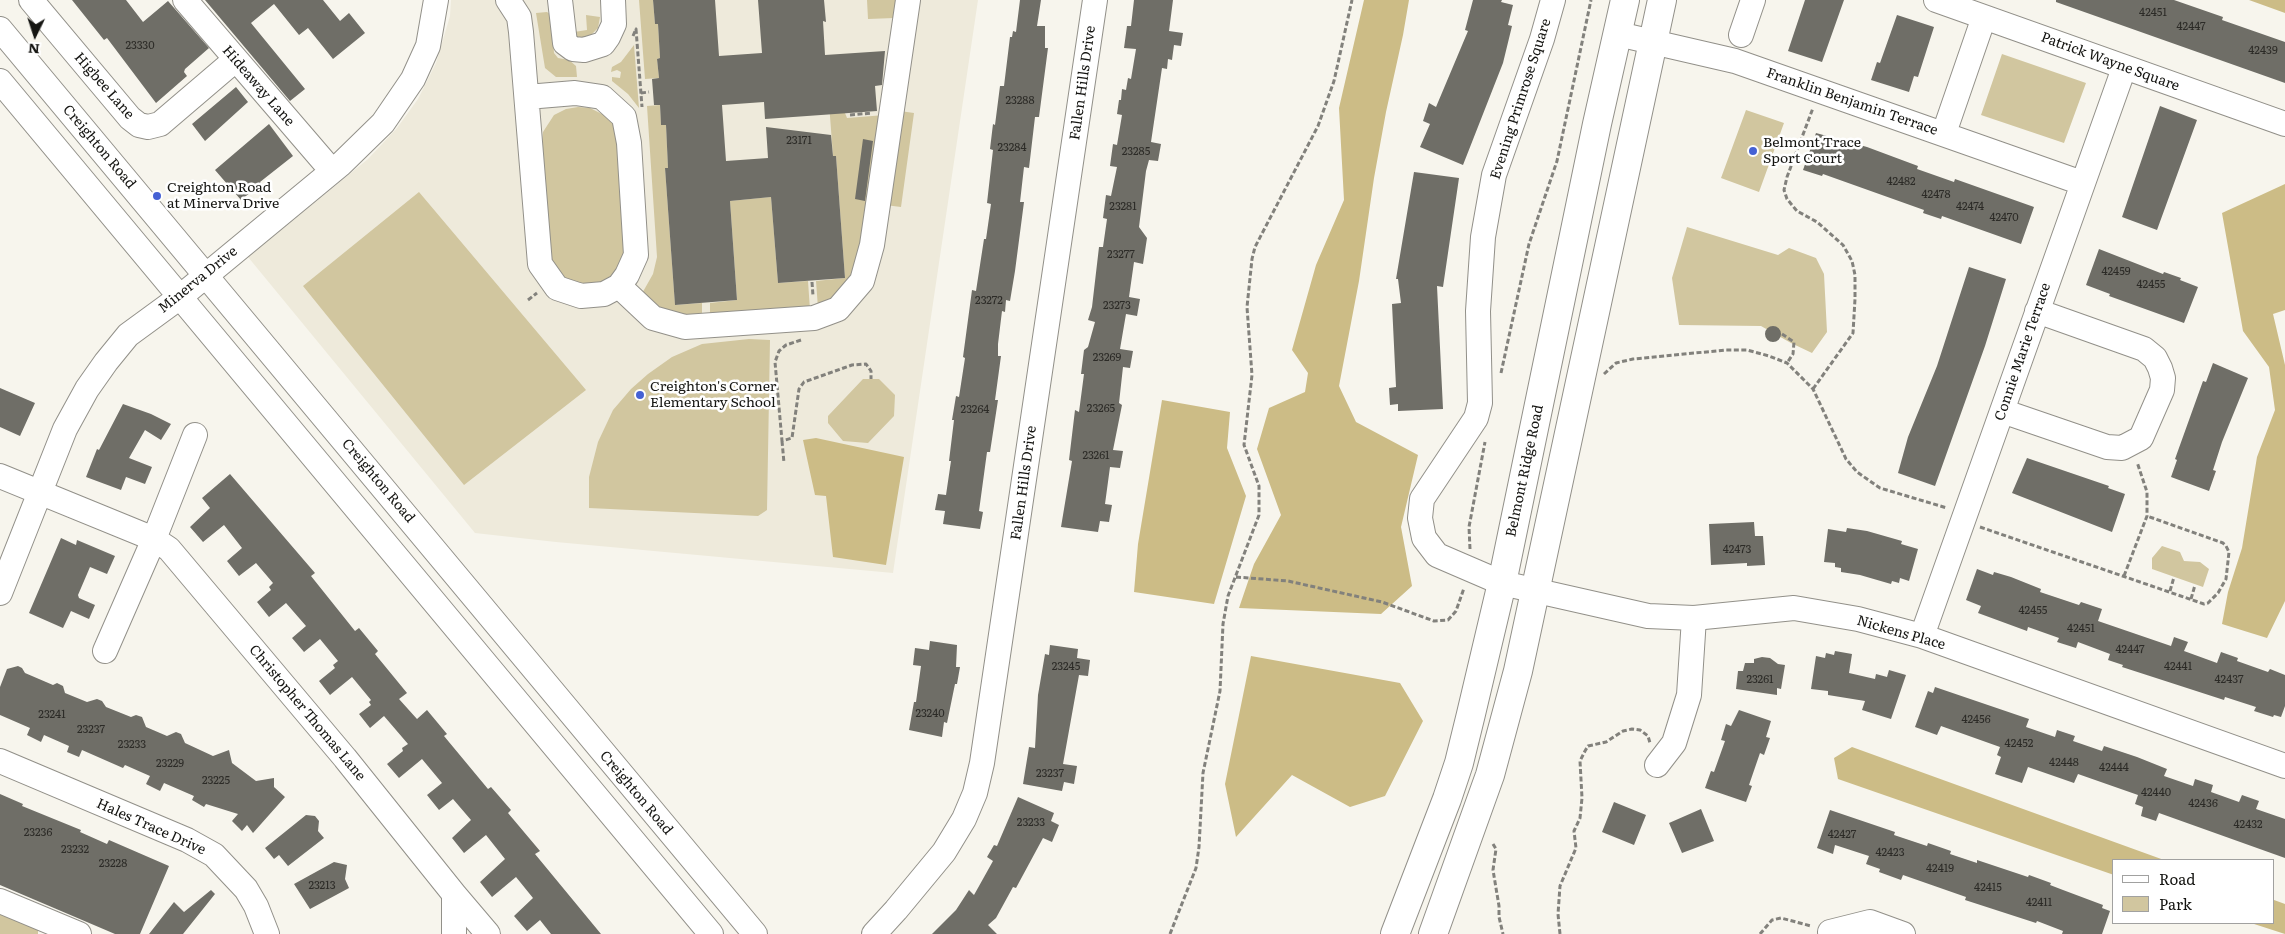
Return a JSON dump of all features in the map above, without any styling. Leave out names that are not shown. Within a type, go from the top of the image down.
[{"type":"main road","name":"Belmont Ridge Road","points":[[1396,934],[1424,863],[1459,763],[1502,582],[1597,124],[1626,0]]},
{"type":"main road","points":[[1434,934],[1490,775],[1518,671],[1662,0]]},
{"type":"street","name":"Higbee Lane","points":[[31,0],[130,118],[139,125],[148,127],[160,124],[235,60]]},
{"type":"street","name":"Hideaway Lane","points":[[185,0],[332,171]]},
{"type":"street","name":"Minerva Drive","points":[[0,594],[65,429],[87,389],[106,362],[128,335],[180,296],[332,171],[383,123],[413,79],[428,46],[436,0]]},
{"type":"street","points":[[508,0],[519,18],[540,264],[557,288],[581,296],[604,294],[619,286],[627,275],[636,255],[629,143],[624,118],[602,98],[575,93],[527,97]]},
{"type":"street","points":[[560,0],[565,43],[573,49],[584,50],[603,44],[608,37],[614,24],[613,0]]},
{"type":"street","points":[[619,286],[653,318],[685,327],[814,318],[838,309],[862,282],[872,245],[908,0]]},
{"type":"street","name":"Fallen Hills Drive","points":[[874,934],[944,852],[964,819],[977,786],[982,763],[1095,0]]},
{"type":"street","name":"Evening Primrose Square","points":[[1502,582],[1437,555],[1424,538],[1420,518],[1422,499],[1476,418],[1480,403],[1478,311],[1486,220],[1494,175],[1542,39],[1553,0]]},
{"type":"street","points":[[1741,35],[1753,0]]},
{"type":"street","name":"Patrick Wayne Square","points":[[1936,0],[2285,124]]},
{"type":"street","points":[[1944,134],[1984,17]]},
{"type":"street","name":"Creighton Road","points":[[0,28],[756,934]]},
{"type":"street","name":"Franklin Benjamin Terrace","points":[[1618,34],[1735,61],[2082,183]]},
{"type":"street","name":"Connie Marie Terrace","points":[[1922,636],[2124,68]]},
{"type":"street","points":[[0,81],[711,934]]},
{"type":"street","points":[[2002,411],[2107,446],[2122,448],[2141,438],[2162,390],[2163,378],[2155,358],[2144,350],[2036,311]]},
{"type":"street","points":[[105,651],[154,538],[195,435]]},
{"type":"street","name":"Christopher Thomas Lane","points":[[0,476],[154,538],[169,549],[345,758],[488,934]]},
{"type":"street","name":"Nickens Place","points":[[1502,582],[1534,591],[1648,616],[1694,618],[1794,608],[1858,619],[1922,636],[2285,766]]},
{"type":"street","points":[[1657,765],[1674,743],[1689,695],[1694,618]]},
{"type":"street","name":"Hales Trace Drive","points":[[0,762],[187,840],[214,855],[246,889],[256,906],[267,934]]},
{"type":"street","points":[[454,894],[454,934]]},
{"type":"street","points":[[0,901],[79,934]]},
{"type":"street","points":[[1830,932],[1870,922],[1903,934]]},
{"type":"path","points":[[1170,934],[1196,868],[1203,773],[1220,691],[1223,624],[1228,596],[1259,515],[1259,486],[1244,445],[1252,375],[1247,307],[1254,247],[1318,126],[1334,81],[1352,0]]},
{"type":"path","points":[[629,44],[636,29],[642,112]]},
{"type":"path","points":[[1812,389],[1853,334],[1855,309],[1852,261],[1843,245],[1822,226],[1797,211],[1787,199],[1784,190],[1819,90]]},
{"type":"path","points":[[641,93],[649,92]]},
{"type":"path","points":[[528,300],[540,291]]},
{"type":"path","points":[[784,463],[775,362],[779,351],[786,345],[808,338],[815,326],[814,318]]},
{"type":"path","points":[[1782,334],[1794,342],[1793,354],[1787,363]]},
{"type":"path","points":[[1602,376],[1616,363],[1634,359],[1726,350],[1747,350],[1787,363],[1812,389],[1846,459],[1857,472],[1880,488],[1950,510],[1972,524],[2204,604],[2208,603],[2218,593],[2226,579],[2229,552],[2226,546],[2147,516]]},
{"type":"path","points":[[782,441],[792,438],[798,389],[804,382],[852,365],[866,364],[871,371],[871,379]]},
{"type":"path","points":[[2124,576],[2147,516],[2147,492],[2143,475],[2130,445]]},
{"type":"path","points":[[2170,591],[2174,577]]},
{"type":"path","points":[[2190,599],[2195,585]]},
{"type":"path","points":[[1560,934],[1558,914],[1560,886],[1576,848],[1574,831],[1580,818],[1582,798],[1580,761],[1585,750],[1588,746],[1606,742],[1623,731],[1640,730],[1648,736],[1657,765]]},
{"type":"path","points":[[1493,844],[1496,849],[1493,870],[1499,917],[1504,934]]},
{"type":"path","points":[[1760,934],[1772,920],[1781,918],[1830,932]]},
{"type":"shaded area","name":"Creighton's Corner Elementary School","points":[[451,0],[978,0],[893,573],[475,533],[248,257],[368,159],[397,128],[418,99],[436,63],[450,16]]},
{"type":"shaded area","points":[[1364,0],[1409,0],[1374,178],[1359,281],[1339,386],[1356,422],[1418,455],[1401,527],[1412,586],[1381,614],[1239,608],[1254,564],[1281,515],[1257,449],[1269,408],[1305,392],[1308,373],[1292,350],[1316,265],[1344,200],[1339,108]]},
{"type":"shaded area","points":[[2249,0],[2285,0],[2285,13]]},
{"type":"shaded area","points":[[2285,184],[2285,310],[2273,314],[2285,365],[2285,601],[2267,638],[2222,624],[2228,592],[2242,548],[2257,457],[2275,410],[2269,367],[2243,331],[2222,213]]},
{"type":"shaded area","points":[[1162,400],[1230,412],[1227,448],[1246,496],[1214,604],[1134,592],[1138,544]]},
{"type":"shaded area","points":[[816,438],[904,457],[886,565],[833,557],[826,496],[815,495],[803,440]]},
{"type":"shaded area","points":[[1251,656],[1400,683],[1423,721],[1385,796],[1350,807],[1292,775],[1236,837],[1225,784]]},
{"type":"shaded area","points":[[1852,747],[2161,859],[2112,859],[2112,874],[1838,779],[1834,758]]},
{"type":"shaded area","points":[[2275,900],[2285,904],[2285,934],[2254,924],[2275,924]]},
{"type":"green space","points":[[639,0],[653,0],[655,24],[658,24],[660,58],[657,59],[659,78],[645,79]]},
{"type":"green space","points":[[867,0],[896,0],[894,18],[868,19]]},
{"type":"green space","points":[[547,12],[551,15],[554,53],[558,58],[569,60],[576,66],[577,77],[556,77],[545,68],[536,13]]},
{"type":"green space","points":[[586,15],[600,17],[598,28],[589,37],[576,38],[574,32],[587,30]]},
{"type":"green space","points":[[634,45],[639,108],[628,94],[612,81],[612,77],[620,78],[621,72],[617,70],[611,72],[612,67],[621,62]]},
{"type":"green space","points":[[2002,54],[2086,83],[2064,143],[1981,115]]},
{"type":"green space","points":[[829,103],[845,113],[847,118],[885,115],[886,109],[914,113],[901,207],[869,203],[860,261],[847,289],[818,308],[816,281],[845,278],[836,156],[833,156]]},
{"type":"green space","points":[[660,105],[661,125],[666,125],[668,168],[665,168],[675,305],[702,303],[702,318],[677,318],[640,297],[653,274],[657,257],[647,106]]},
{"type":"green space","points":[[590,108],[602,114],[612,122],[617,135],[626,254],[614,278],[592,287],[562,278],[550,260],[542,147],[543,132],[554,115],[566,109]]},
{"type":"green space","name":"Belmont Trace Sport Court","points":[[1746,110],[1784,123],[1759,192],[1721,178]]},
{"type":"green space","points":[[419,192],[586,390],[464,485],[303,286]]},
{"type":"green space","points":[[771,197],[778,283],[808,281],[810,310],[710,318],[710,303],[737,300],[730,201]]},
{"type":"green space","points":[[1687,227],[1778,255],[1789,248],[1816,258],[1824,274],[1827,332],[1812,353],[1761,326],[1679,325],[1672,278]]},
{"type":"green space","points":[[749,339],[770,340],[767,510],[758,516],[589,508],[589,477],[598,442],[613,410],[631,389],[672,357],[702,344]]},
{"type":"green space","points":[[863,379],[879,379],[895,395],[894,416],[868,443],[843,441],[828,423],[828,416]]},
{"type":"green space","points":[[2162,546],[2180,552],[2184,561],[2200,562],[2209,569],[2203,587],[2152,569],[2152,558]]},
{"type":"green space","points":[[0,909],[38,924],[38,934],[0,934]]},
{"type":"building","points":[[72,0],[126,0],[143,22],[168,1],[209,48],[185,69],[184,72],[187,76],[156,103],[107,38],[104,40]]},
{"type":"building","points":[[205,0],[323,0],[340,21],[349,13],[365,33],[333,59],[308,28],[299,35],[274,4],[251,23],[305,89],[290,101]]},
{"type":"building","points":[[653,0],[715,0],[719,56],[762,53],[758,0],[824,0],[826,22],[823,21],[825,55],[885,51],[882,85],[875,86],[877,111],[765,119],[764,102],[722,105],[726,161],[768,158],[766,127],[831,135],[833,156],[836,156],[845,278],[778,283],[771,197],[730,201],[737,300],[675,305],[665,168],[668,168],[666,125],[661,125],[660,105],[654,105],[652,79],[659,78],[657,59],[660,58],[658,24],[655,24]]},
{"type":"building","points":[[1020,0],[1041,0],[1037,26],[1045,26],[1045,48],[1048,48],[1039,117],[1035,117],[1029,168],[1024,167],[1020,202],[1024,202],[1010,301],[1006,300],[1005,312],[1002,311],[998,344],[998,356],[1001,356],[995,400],[998,400],[990,452],[987,452],[979,511],[983,512],[980,529],[943,524],[945,511],[935,510],[938,494],[946,495],[951,461],[949,461],[954,420],[952,420],[956,396],[959,397],[965,358],[963,357],[972,290],[976,291],[991,204],[987,203],[993,150],[990,149],[993,124],[995,125],[1000,86],[1004,86],[1010,37],[1012,37],[1013,31],[1016,32]]},
{"type":"building","points":[[1134,0],[1173,0],[1169,31],[1183,33],[1181,46],[1174,45],[1172,60],[1168,59],[1167,69],[1162,68],[1151,142],[1161,144],[1158,161],[1149,160],[1146,171],[1139,227],[1147,238],[1143,264],[1134,262],[1129,297],[1140,299],[1137,316],[1126,314],[1120,349],[1133,351],[1130,368],[1123,367],[1119,403],[1122,405],[1113,450],[1123,451],[1120,468],[1110,467],[1105,504],[1112,505],[1109,522],[1100,521],[1098,532],[1061,527],[1072,461],[1069,460],[1075,410],[1079,412],[1084,374],[1081,374],[1084,350],[1088,347],[1095,322],[1088,320],[1092,307],[1099,247],[1103,247],[1107,219],[1103,218],[1106,195],[1111,196],[1117,167],[1110,166],[1113,144],[1117,145],[1122,115],[1117,114],[1119,100],[1121,100],[1122,89],[1126,90],[1128,78],[1131,79],[1136,49],[1124,48],[1127,26],[1131,26]]},
{"type":"building","points":[[1473,0],[1502,0],[1501,2],[1513,5],[1508,25],[1512,26],[1503,63],[1463,165],[1420,147],[1430,124],[1423,121],[1429,103],[1436,107],[1468,31],[1465,30]]},
{"type":"building","points":[[1805,0],[1844,0],[1822,62],[1788,51]]},
{"type":"building","points":[[2056,0],[2174,0],[2223,17],[2222,20],[2285,42],[2285,83],[2056,2]]},
{"type":"building","points":[[1897,15],[1934,27],[1918,77],[1914,76],[1909,92],[1871,80],[1877,62],[1880,63]]},
{"type":"building","points":[[236,87],[248,102],[205,141],[192,124]]},
{"type":"building","points":[[2160,106],[2197,120],[2157,230],[2122,217]]},
{"type":"building","points":[[269,124],[293,156],[241,200],[215,170]]},
{"type":"building","points":[[1816,133],[1867,147],[1918,166],[1917,169],[1954,182],[1955,179],[2034,207],[2021,244],[1942,216],[1941,219],[1923,213],[1924,210],[1823,174],[1822,176],[1803,170]]},
{"type":"building","points":[[863,139],[873,141],[865,201],[855,199]]},
{"type":"building","points":[[1414,172],[1459,178],[1443,287],[1437,286],[1443,409],[1398,411],[1398,404],[1390,405],[1389,388],[1396,387],[1392,304],[1401,303],[1398,279],[1396,279]]},
{"type":"building","points":[[2099,249],[2163,274],[2164,272],[2181,278],[2180,280],[2198,287],[2184,323],[2109,296],[2110,294],[2086,285]]},
{"type":"building","points":[[1969,267],[2006,279],[1985,346],[1935,486],[1898,473],[1908,437],[1937,366]]},
{"type":"building","points":[[1770,326],[1776,326],[1781,331],[1779,340],[1770,342],[1765,337],[1765,331]]},
{"type":"building","points":[[2213,363],[2248,378],[2222,442],[2213,470],[2216,471],[2209,491],[2171,477],[2177,460],[2175,459],[2203,381],[2206,382]]},
{"type":"building","points":[[0,388],[35,403],[20,436],[0,427]]},
{"type":"building","points":[[123,404],[151,414],[171,424],[161,440],[145,430],[129,458],[152,467],[145,484],[126,477],[121,490],[86,477],[97,449],[99,450]]},
{"type":"building","points":[[2027,458],[2109,486],[2108,488],[2125,494],[2112,532],[2012,493]]},
{"type":"building","points":[[230,474],[315,573],[311,576],[355,631],[359,628],[378,651],[375,654],[407,693],[399,699],[417,719],[427,710],[447,734],[444,736],[488,789],[491,787],[511,810],[508,813],[540,851],[535,854],[601,934],[551,934],[540,920],[527,931],[514,916],[533,898],[516,877],[492,897],[480,882],[505,859],[486,835],[464,853],[452,838],[471,820],[453,799],[439,810],[427,795],[442,783],[422,759],[399,778],[387,764],[403,751],[402,748],[408,744],[384,716],[370,728],[359,714],[371,705],[369,702],[371,700],[352,677],[330,695],[319,681],[335,668],[333,665],[338,661],[320,639],[304,652],[292,638],[306,626],[286,603],[269,617],[257,602],[271,590],[269,587],[273,583],[256,563],[239,576],[227,561],[242,548],[224,525],[203,542],[190,527],[210,508],[202,498]]},
{"type":"building","points":[[1754,522],[1755,536],[1763,536],[1765,565],[1747,566],[1747,563],[1711,565],[1709,524]]},
{"type":"building","points":[[1847,528],[1867,531],[1902,541],[1901,544],[1918,549],[1909,581],[1900,578],[1899,583],[1892,581],[1891,584],[1860,575],[1841,572],[1841,568],[1835,567],[1835,563],[1824,562],[1828,529],[1846,532]]},
{"type":"building","points":[[61,538],[76,545],[77,540],[115,556],[107,574],[90,567],[78,595],[79,598],[95,605],[89,619],[71,611],[63,628],[29,613]]},
{"type":"building","points":[[1977,569],[1993,575],[1994,572],[2011,577],[2041,589],[2040,592],[2079,605],[2081,602],[2102,609],[2098,621],[2171,646],[2174,637],[2188,642],[2184,651],[2217,663],[2221,652],[2238,658],[2237,661],[2268,672],[2270,669],[2285,675],[2285,706],[2281,717],[2274,715],[2273,717],[2254,711],[2256,707],[2225,697],[2224,700],[2122,667],[2123,665],[2108,660],[2110,654],[2078,642],[2076,648],[2057,642],[2059,638],[2028,627],[2027,631],[1978,613],[1981,606],[1966,600]]},
{"type":"building","points":[[930,641],[957,645],[956,667],[960,667],[947,723],[944,722],[942,737],[909,730],[914,702],[916,702],[921,666],[913,665],[915,648],[929,650]]},
{"type":"building","points":[[1050,645],[1078,649],[1077,658],[1090,660],[1088,676],[1079,675],[1063,764],[1077,766],[1074,784],[1064,782],[1062,791],[1023,784],[1029,747],[1035,748],[1038,695],[1045,654],[1049,655]]},
{"type":"building","points":[[1835,651],[1852,654],[1849,673],[1875,679],[1876,674],[1887,677],[1889,670],[1906,675],[1891,719],[1862,710],[1865,701],[1828,695],[1828,691],[1811,689],[1816,656],[1825,658],[1826,653],[1834,655]]},
{"type":"building","points":[[1770,658],[1778,664],[1785,665],[1781,689],[1777,688],[1777,695],[1736,689],[1738,671],[1743,671],[1745,663],[1754,663],[1754,659]]},
{"type":"building","points":[[18,666],[25,673],[53,685],[57,683],[63,686],[65,693],[87,702],[97,699],[102,701],[106,707],[131,717],[136,715],[142,717],[146,727],[167,736],[176,732],[181,734],[185,743],[213,756],[229,750],[232,763],[256,781],[274,778],[274,787],[285,797],[253,833],[247,825],[242,831],[232,821],[238,814],[206,804],[204,807],[192,800],[194,796],[164,783],[160,791],[146,784],[150,776],[125,765],[123,768],[82,750],[79,757],[67,752],[69,746],[44,735],[41,742],[27,735],[30,728],[0,715],[0,687],[7,669]]},
{"type":"building","points":[[1935,687],[2029,719],[2026,727],[2055,737],[2057,730],[2075,736],[2073,741],[2102,751],[2104,746],[2137,757],[2167,769],[2164,776],[2193,786],[2195,779],[2213,785],[2211,792],[2239,802],[2242,795],[2259,801],[2256,809],[2285,819],[2285,858],[2159,813],[2156,821],[2141,816],[2143,807],[2135,804],[2138,795],[2078,774],[2074,783],[2028,767],[2022,783],[1995,774],[2001,757],[1997,755],[2000,747],[1941,726],[1937,735],[1915,727],[1928,691],[1933,693]]},
{"type":"building","points":[[1739,710],[1771,721],[1766,737],[1770,738],[1764,755],[1760,753],[1749,785],[1752,786],[1746,802],[1705,788],[1711,771],[1714,772],[1725,741],[1721,740],[1726,724],[1731,726]]},
{"type":"building","points":[[0,794],[23,804],[22,806],[81,830],[80,832],[107,844],[109,840],[169,866],[140,934],[115,934],[0,885]]},
{"type":"building","points":[[1018,797],[1054,813],[1051,821],[1059,825],[1052,842],[1043,838],[1016,888],[1013,887],[996,918],[988,925],[997,934],[932,934],[956,910],[969,890],[974,895],[993,861],[987,857],[994,845],[997,846]]},
{"type":"building","points":[[1614,802],[1646,815],[1634,845],[1602,832]]},
{"type":"building","points":[[1701,809],[1714,841],[1682,853],[1669,823]]},
{"type":"building","points":[[1830,810],[1895,832],[1894,835],[1927,846],[1928,843],[1951,851],[1950,854],[1977,863],[1977,860],[2028,877],[2029,875],[2103,905],[2102,908],[2110,911],[2102,934],[2062,934],[2063,931],[2037,921],[2036,923],[1965,900],[1966,897],[1903,875],[1901,880],[1879,872],[1880,869],[1866,864],[1869,856],[1835,845],[1833,854],[1817,848]]},
{"type":"building","points":[[306,815],[315,816],[319,821],[318,831],[324,838],[288,866],[279,855],[274,859],[265,848]]},
{"type":"building","points":[[334,862],[347,865],[345,879],[349,888],[310,909],[294,884]]},
{"type":"building","points":[[211,890],[215,894],[183,934],[149,934],[174,902],[184,912]]},
{"type":"place","name":"Belmont Trace Sport Court","points":[[1753,151]]},
{"type":"place","name":"Creighton Road at Minerva Drive","points":[[157,196]]},
{"type":"place","name":"Creighton's Corner Elementary School","points":[[640,395]]}]
